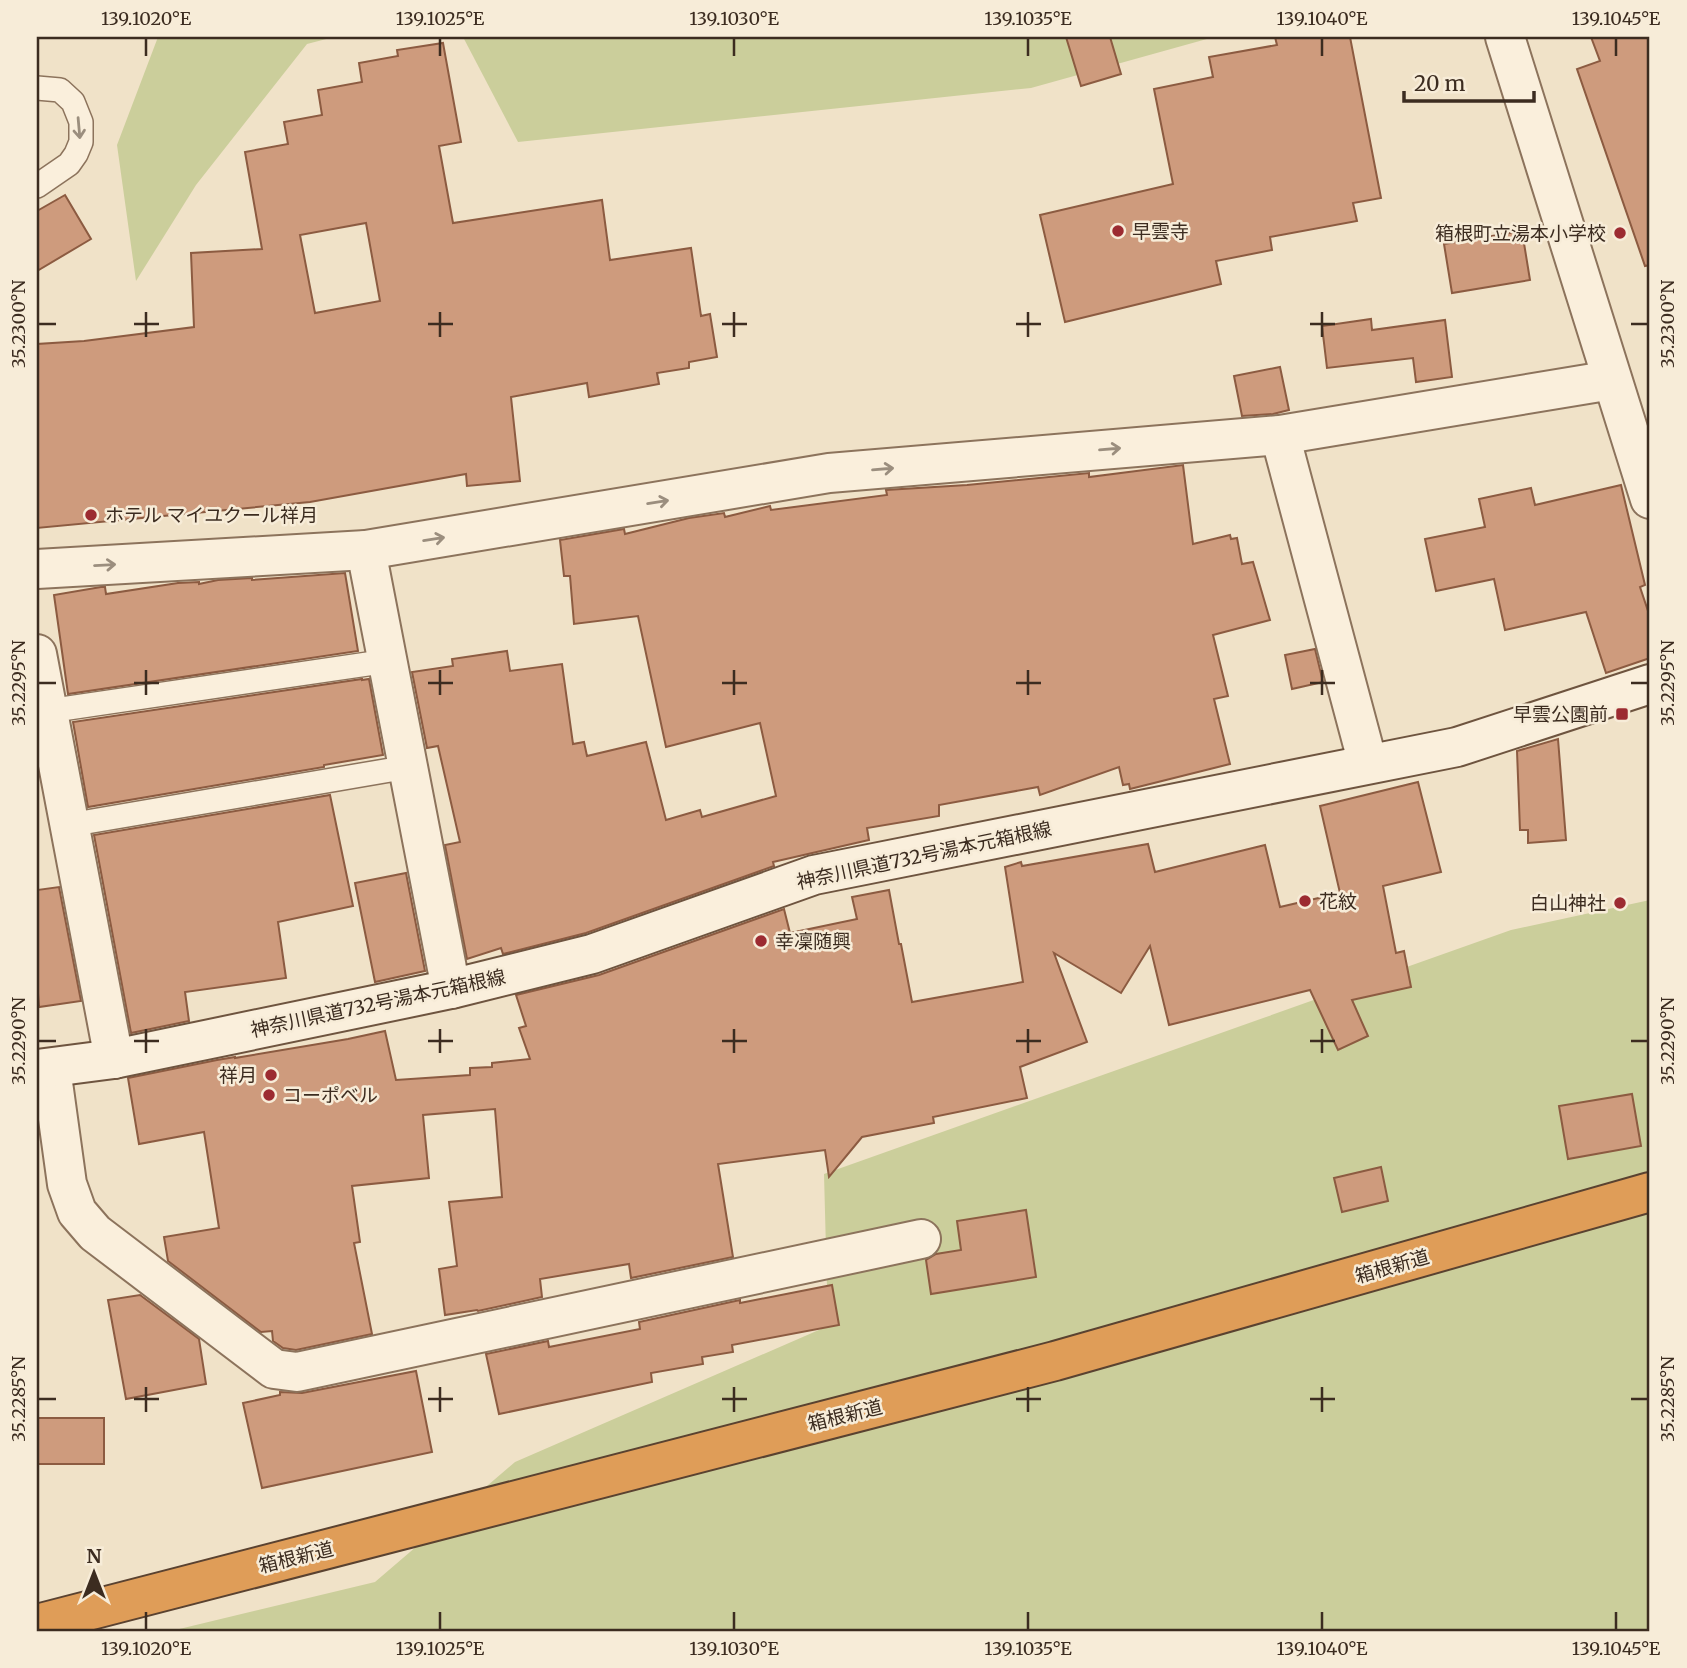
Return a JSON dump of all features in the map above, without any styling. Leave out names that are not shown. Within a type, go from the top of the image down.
[{"type":"highway","name":"箱根新道","points":[[37,1624],[1055,1361],[1650,1192]]},
{"type":"street","points":[[1505,37],[1650,499]]},
{"type":"street","points":[[37,569],[366,550],[828,473],[1280,435],[1612,380]]},
{"type":"street","points":[[1280,435],[1368,764]]},
{"type":"street","points":[[366,550],[451,989]]},
{"type":"street","points":[[37,654],[114,1059]]},
{"type":"street","name":"神奈川県道732号湯本元箱根線","points":[[44,1068],[114,1059],[451,989],[592,954],[814,876],[1457,747],[1650,684]]},
{"type":"street","points":[[44,1068],[67,1184],[77,1212],[95,1233],[274,1369],[297,1372],[921,1239]]},
{"type":"lane","points":[[37,88],[60,90],[73,102],[80,122],[80,142],[76,154],[69,164],[37,186]]},
{"type":"lane","points":[[48,711],[387,661]]},
{"type":"lane","points":[[69,825],[408,766]]},
{"type":"green space","points":[[158,37],[334,37],[307,44],[196,185],[136,281],[117,145]]},
{"type":"green space","points":[[463,37],[1214,37],[1031,88],[518,142]]},
{"type":"green space","points":[[1650,900],[1650,1631],[171,1631],[375,1582],[515,1462],[828,1326],[824,1174],[1511,930]]},
{"type":"building","points":[[1066,37],[1110,37],[1121,74],[1081,86]]},
{"type":"building","points":[[1275,37],[1350,37],[1381,198],[1353,203],[1357,221],[1270,237],[1272,250],[1216,261],[1221,284],[1065,322],[1040,215],[1173,184],[1154,89],[1213,77],[1209,57],[1277,45]]},
{"type":"building","points":[[1591,37],[1650,37],[1650,265],[1645,266],[1577,69],[1600,61]]},
{"type":"building","points":[[443,43],[461,142],[439,146],[453,223],[602,200],[610,260],[691,248],[701,316],[710,314],[717,357],[689,362],[689,368],[657,373],[659,384],[589,397],[587,383],[511,397],[520,481],[467,486],[466,474],[310,502],[37,528],[37,344],[194,327],[191,253],[262,249],[245,152],[288,144],[284,122],[322,115],[318,90],[362,82],[359,63],[398,56],[397,50]],"holes":[[[366,223],[380,301],[315,313],[300,235]]]},
{"type":"building","points":[[65,195],[91,239],[37,271],[37,211]]},
{"type":"building","points":[[1522,231],[1530,280],[1452,293],[1444,244]]},
{"type":"building","points":[[1371,319],[1372,330],[1445,320],[1452,377],[1416,382],[1413,358],[1327,368],[1322,326]]},
{"type":"building","points":[[1280,367],[1289,410],[1242,416],[1234,376]]},
{"type":"building","points":[[1183,465],[1193,544],[1230,535],[1231,539],[1237,538],[1242,564],[1253,562],[1270,620],[1213,635],[1228,696],[1214,699],[1230,764],[1130,789],[1129,784],[1123,785],[1119,767],[1040,795],[1038,787],[939,805],[939,816],[867,828],[869,840],[773,862],[774,866],[586,933],[503,954],[501,948],[467,959],[445,845],[460,842],[438,746],[427,748],[412,672],[453,666],[452,659],[507,651],[510,671],[562,664],[573,744],[584,742],[587,756],[646,742],[666,820],[700,810],[702,817],[776,796],[760,723],[666,747],[638,616],[574,624],[570,576],[564,576],[560,540],[624,529],[625,534],[689,518],[724,513],[725,517],[770,506],[771,510],[887,495],[886,490],[1089,473],[1089,477]]},
{"type":"building","points":[[1621,485],[1645,585],[1640,587],[1650,617],[1650,658],[1606,673],[1586,612],[1505,630],[1494,579],[1436,591],[1425,539],[1485,527],[1479,499],[1531,488],[1535,505]]},
{"type":"building","points":[[345,573],[358,651],[68,694],[54,595],[101,587],[105,587],[106,594],[178,583],[199,584],[218,580]]},
{"type":"building","points":[[1315,649],[1323,682],[1292,689],[1285,655]]},
{"type":"building","points":[[369,679],[383,755],[88,807],[73,722]]},
{"type":"building","points":[[1558,739],[1566,840],[1528,843],[1528,830],[1520,830],[1517,751]]},
{"type":"building","points":[[1418,782],[1441,872],[1383,886],[1396,953],[1404,951],[1411,987],[1352,1000],[1368,1036],[1338,1050],[1310,990],[1169,1025],[1150,946],[1121,993],[1054,953],[1087,1042],[1020,1067],[1027,1098],[933,1117],[934,1123],[862,1137],[829,1177],[825,1150],[718,1164],[733,1257],[631,1278],[629,1264],[540,1279],[542,1297],[445,1315],[439,1269],[457,1266],[449,1202],[502,1197],[495,1109],[423,1115],[429,1178],[352,1186],[360,1242],[354,1243],[372,1334],[296,1350],[283,1348],[273,1341],[272,1331],[261,1332],[168,1261],[164,1237],[219,1228],[204,1132],[139,1144],[128,1078],[385,1031],[396,1080],[470,1075],[470,1068],[492,1067],[492,1063],[530,1059],[519,1028],[526,1026],[516,995],[599,975],[784,909],[790,933],[857,919],[852,897],[889,890],[912,1002],[1023,982],[1005,867],[1021,862],[1022,866],[1148,844],[1155,872],[1265,845],[1280,907],[1340,893],[1320,806]]},
{"type":"building","points":[[330,795],[353,906],[278,922],[286,978],[185,992],[189,1021],[131,1033],[94,835]]},
{"type":"building","points":[[406,873],[425,971],[375,982],[355,883]]},
{"type":"building","points":[[59,887],[81,1001],[39,1007],[37,890]]},
{"type":"building","points":[[1632,1094],[1641,1146],[1568,1159],[1559,1106]]},
{"type":"building","points":[[1381,1167],[1388,1201],[1342,1212],[1334,1178]]},
{"type":"building","points":[[1026,1210],[1036,1277],[931,1294],[926,1260],[936,1254],[961,1250],[957,1221]]},
{"type":"building","points":[[832,1285],[839,1325],[732,1345],[733,1352],[702,1357],[703,1364],[651,1373],[652,1382],[499,1414],[486,1354],[548,1341],[549,1347],[640,1329],[639,1322],[740,1300],[740,1303]]},
{"type":"building","points":[[140,1295],[199,1339],[206,1384],[126,1399],[108,1300]]},
{"type":"building","points":[[416,1371],[432,1452],[262,1488],[243,1403],[280,1395],[280,1392],[302,1393]]},
{"type":"building","points":[[37,1418],[104,1418],[104,1464],[37,1464]]},
{"type":"place","name":"早雲寺","points":[[1118,231]]},
{"type":"place","name":"箱根町立湯本小学校","points":[[1620,233]]},
{"type":"place","name":"ホテル マイユクール祥月","points":[[91,515]]},
{"type":"place","name":"早雲公園前","points":[[1622,714]]},
{"type":"place","name":"花紋","points":[[1305,901]]},
{"type":"place","name":"白山神社","points":[[1620,903]]},
{"type":"place","name":"幸凜随興","points":[[761,941]]},
{"type":"place","name":"祥月","points":[[271,1075]]},
{"type":"place","name":"コーポベル","points":[[269,1095]]}]
